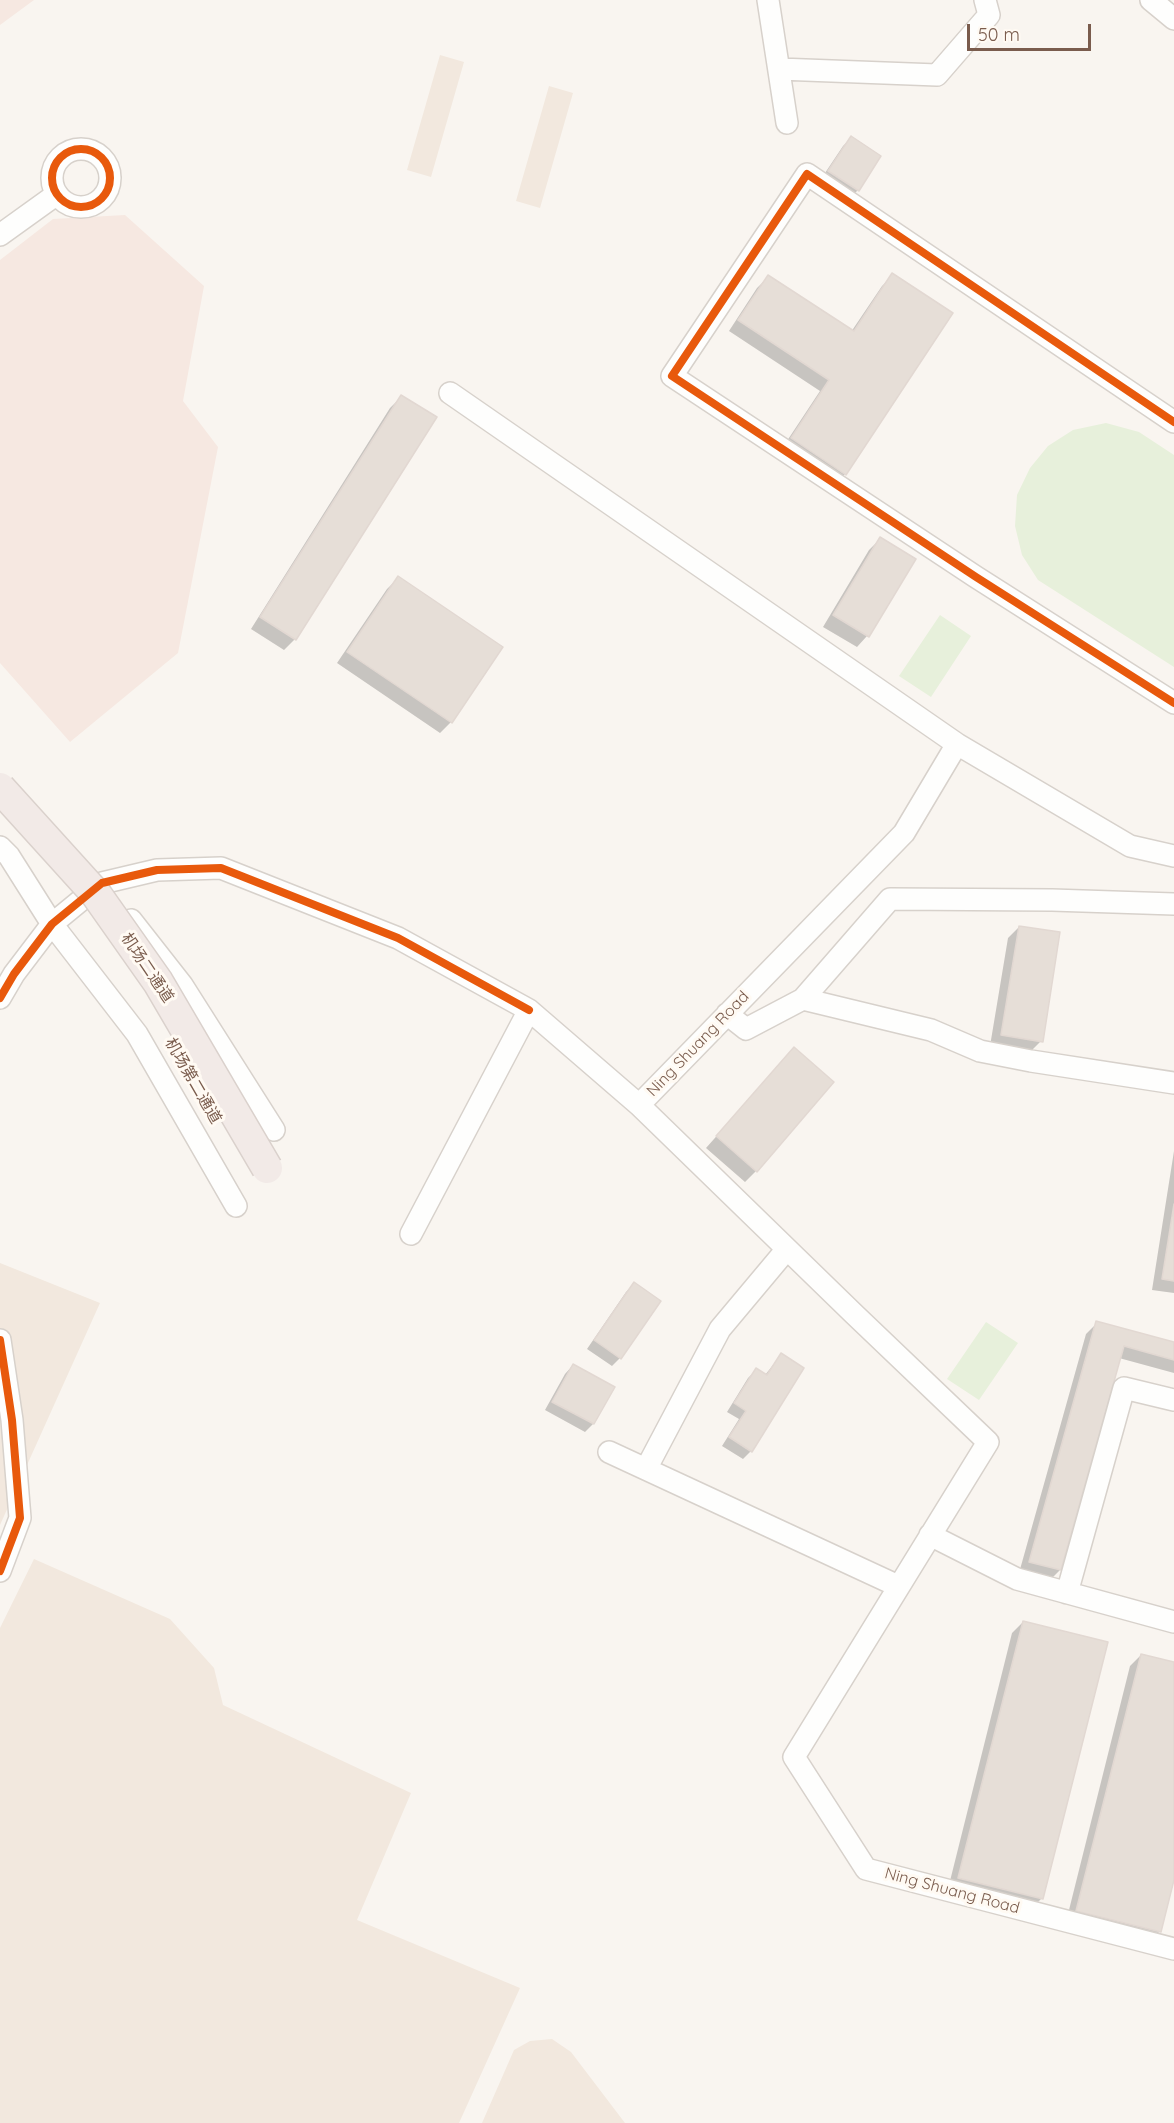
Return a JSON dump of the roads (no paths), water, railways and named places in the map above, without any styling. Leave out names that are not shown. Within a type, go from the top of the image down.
[{"type":"highway","name":"机场二通道","points":[[0,788],[96,894],[158,982],[258,1173]]},
{"type":"highway","name":"机场第二通道","points":[[0,817],[80,906],[143,993],[258,1173]]},
{"type":"street","points":[[768,0],[787,123]]},
{"type":"street","points":[[778,69],[937,75],[989,15],[985,0]]},
{"type":"street","points":[[1151,0],[1174,19]]},
{"type":"street","points":[[1174,422],[807,174],[672,376],[976,577],[1174,703]]},
{"type":"street","points":[[0,235],[57,194]]},
{"type":"street","points":[[450,393],[957,744],[1130,846],[1174,856]]},
{"type":"street","name":"Ning Shuang Road","points":[[957,744],[904,833],[639,1105],[988,1442],[794,1756],[866,1869],[1174,1949]]},
{"type":"street","points":[[0,778],[43,818],[102,883],[182,985],[274,1130]]},
{"type":"street","points":[[0,846],[9,856],[52,924],[136,1034],[236,1206]]},
{"type":"street","points":[[0,999],[14,974],[52,924],[102,883],[157,870],[220,868],[398,938],[529,1010],[639,1105]]},
{"type":"street","points":[[728,1014],[746,1029],[802,999],[890,899],[1052,900],[1174,904]]},
{"type":"street","points":[[802,999],[931,1030],[980,1050],[1031,1061],[1174,1083]]},
{"type":"street","points":[[411,1234],[529,1010]]},
{"type":"street","points":[[646,1469],[720,1329],[787,1249]]},
{"type":"street","points":[[0,1340],[12,1420],[20,1518],[0,1571]]},
{"type":"street","points":[[1067,1593],[1124,1388],[1174,1400]]},
{"type":"street","points":[[609,1452],[898,1586]]},
{"type":"street","points":[[930,1535],[1017,1579],[1174,1622]]}]
